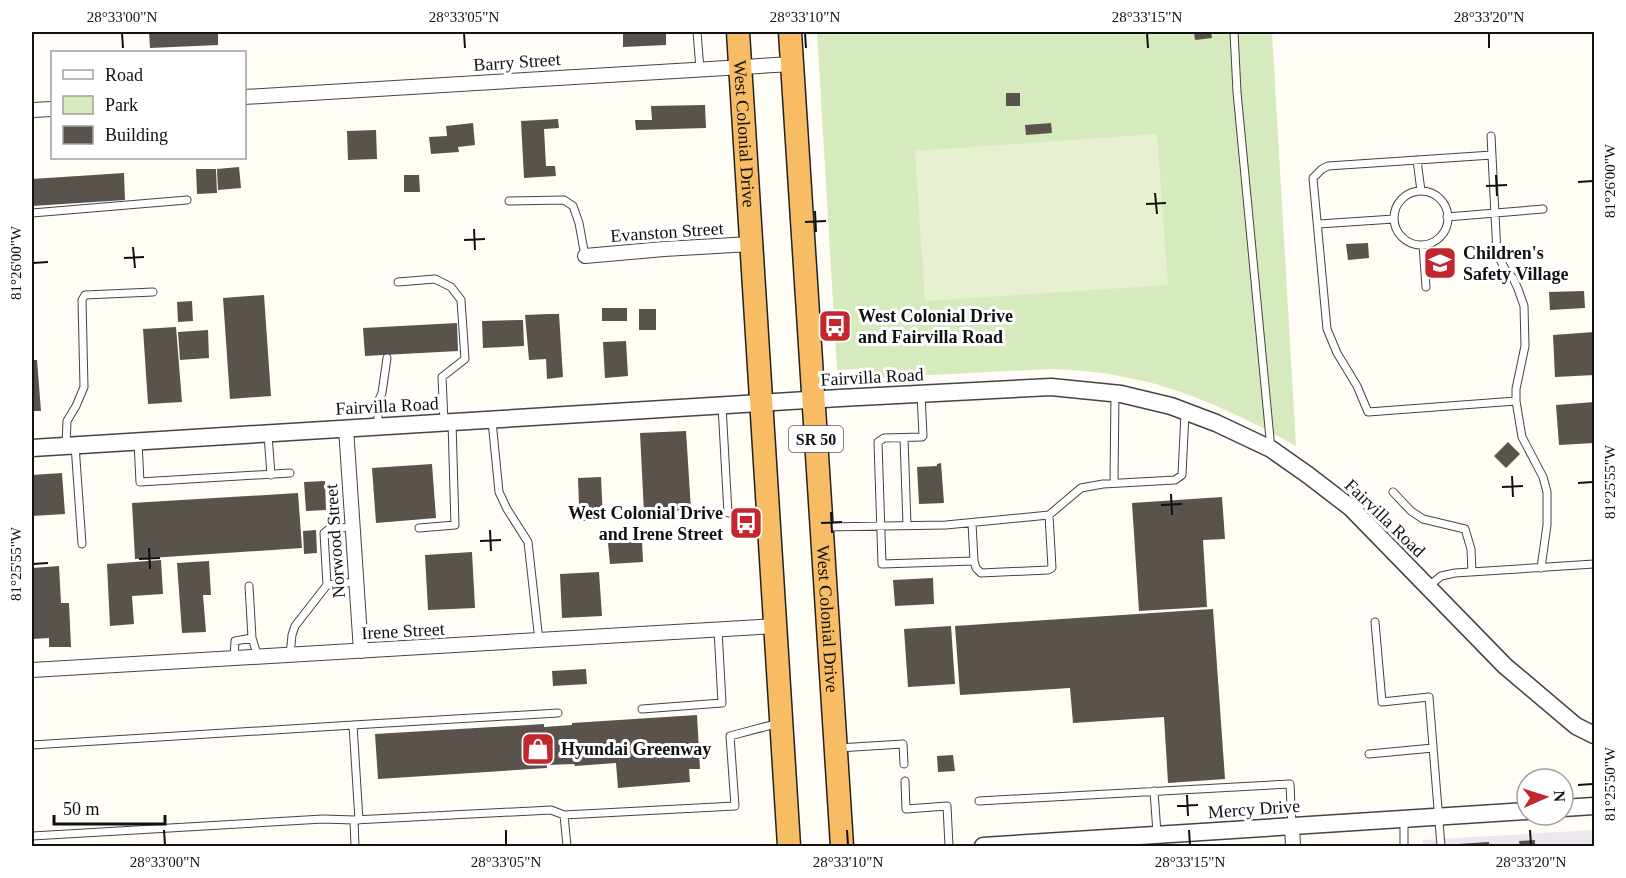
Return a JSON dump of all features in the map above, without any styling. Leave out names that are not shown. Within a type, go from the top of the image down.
[{"type":"highway","name":"West Colonial Drive","points":[[738,32],[789,846]]},
{"type":"highway","name":"West Colonial Drive","points":[[790,32],[842,846]]},
{"type":"street","name":"Barry Street","points":[[246,97],[792,64]]},
{"type":"street","points":[[32,110],[51,109]]},
{"type":"street","name":"Evanston Street","points":[[585,256],[751,244]]},
{"type":"street","name":"Fairvilla Road","points":[[32,447],[1051,387],[1115,393],[1171,406],[1216,423],[1272,449],[1351,508],[1505,666],[1576,726],[1594,735]]},
{"type":"street","name":"Norwood Street","points":[[346,428],[361,651]]},
{"type":"street","name":"Irene Street","points":[[32,670],[776,626]]},
{"type":"street","points":[[1575,807],[1594,806]]},
{"type":"street","name":"Mercy Drive","points":[[983,846],[1515,812]]},
{"type":"street","points":[[1292,826],[1293,846]]},
{"type":"lane","points":[[697,32],[700,69]]},
{"type":"lane","points":[[1234,32],[1237,92],[1272,449]]},
{"type":"lane","points":[[1491,136],[1497,254],[1506,271],[1513,278],[1524,306],[1525,346],[1516,389],[1516,401],[1522,437],[1543,477],[1546,492],[1547,525],[1541,568]]},
{"type":"lane","points":[[1492,155],[1328,166],[1313,178],[1327,329],[1368,412],[1516,401]]},
{"type":"lane","points":[[1418,160],[1421,191]]},
{"type":"lane","points":[[1414,191],[1421,191],[1434,194],[1439,198],[1448,217],[1445,230],[1441,235],[1436,240],[1423,245],[1410,243],[1404,239],[1396,229],[1394,219],[1395,209],[1402,198],[1414,191]]},
{"type":"lane","points":[[32,213],[187,200]]},
{"type":"lane","points":[[508,201],[564,200],[573,206],[579,223],[585,256]]},
{"type":"lane","points":[[1448,217],[1543,209]]},
{"type":"lane","points":[[1318,224],[1394,219]]},
{"type":"lane","points":[[1423,245],[1426,287]]},
{"type":"lane","points":[[398,282],[435,279],[451,287],[461,300],[465,359],[442,377],[448,422],[455,525],[419,528]]},
{"type":"lane","points":[[82,544],[67,421],[84,387],[82,300],[85,295],[153,292]]},
{"type":"lane","points":[[378,426],[378,402],[382,393],[387,358]]},
{"type":"lane","points":[[1114,483],[1115,393]]},
{"type":"lane","points":[[921,394],[923,436],[884,438],[878,442],[882,564],[974,561]]},
{"type":"lane","points":[[722,406],[728,513],[768,511]]},
{"type":"lane","points":[[821,527],[972,523],[1049,515],[1081,488],[1114,483],[1175,480],[1182,475],[1185,411]]},
{"type":"lane","points":[[492,420],[499,492],[528,542],[539,640]]},
{"type":"lane","points":[[268,433],[271,474]]},
{"type":"lane","points":[[904,438],[907,525]]},
{"type":"lane","points":[[138,442],[140,482],[290,473]]},
{"type":"lane","points":[[1393,492],[1411,511],[1423,519],[1465,529],[1471,549],[1473,572]]},
{"type":"lane","points":[[972,523],[974,561],[981,573],[1048,570],[1052,568],[1049,515]]},
{"type":"lane","points":[[290,655],[295,626],[327,585],[324,532],[329,529],[352,527]]},
{"type":"lane","points":[[1428,587],[1441,576],[1455,573],[1594,564]]},
{"type":"lane","points":[[327,585],[356,582]]},
{"type":"lane","points":[[249,586],[252,638],[258,657]]},
{"type":"lane","points":[[1375,622],[1382,702],[1429,698],[1441,846]]},
{"type":"lane","points":[[642,709],[722,703],[718,630]]},
{"type":"lane","points":[[234,658],[235,641],[252,638]]},
{"type":"lane","points":[[32,745],[558,713]]},
{"type":"lane","points":[[32,836],[323,819],[357,820],[551,810],[564,815],[735,806],[730,736],[781,723]]},
{"type":"lane","points":[[353,725],[356,846]]},
{"type":"lane","points":[[835,748],[903,744],[904,764]]},
{"type":"lane","points":[[1369,754],[1433,748]]},
{"type":"lane","points":[[905,781],[906,809],[947,806],[949,846]]},
{"type":"lane","points":[[979,801],[1290,784],[1292,826]]},
{"type":"lane","points":[[1154,791],[1157,835]]},
{"type":"lane","points":[[564,815],[567,846]]},
{"type":"lane","points":[[1404,819],[1404,846]]},
{"type":"shaded area","points":[[1594,830],[1594,846],[1423,846],[1423,840]]},
{"type":"green space","points":[[817,32],[1272,32],[1296,446],[1207,402],[1148,382],[1117,375],[1050,369],[872,378],[871,368],[837,370]]},
{"type":"green space","points":[[1157,134],[1168,285],[925,301],[915,151]]},
{"type":"building","points":[[149,32],[218,32],[218,45],[150,48]]},
{"type":"building","points":[[623,32],[666,32],[666,45],[623,47]]},
{"type":"building","points":[[1194,32],[1211,32],[1212,38],[1195,40]]},
{"type":"building","points":[[1006,93],[1020,93],[1020,106],[1006,106]]},
{"type":"building","points":[[705,105],[706,128],[636,130],[635,120],[652,120],[651,106]]},
{"type":"building","points":[[558,119],[559,128],[544,129],[546,166],[555,166],[556,176],[524,178],[521,121]]},
{"type":"building","points":[[473,123],[475,145],[458,147],[459,152],[431,154],[429,137],[447,136],[446,126]]},
{"type":"building","points":[[1051,123],[1052,133],[1026,135],[1025,125]]},
{"type":"building","points":[[376,130],[377,159],[348,160],[347,131]]},
{"type":"building","points":[[239,167],[241,188],[218,190],[217,169]]},
{"type":"building","points":[[196,169],[216,169],[217,193],[197,194]]},
{"type":"building","points":[[124,173],[125,200],[32,206],[32,179]]},
{"type":"building","points":[[404,175],[419,175],[420,192],[404,192]]},
{"type":"building","points":[[1368,243],[1369,258],[1348,260],[1346,244]]},
{"type":"building","points":[[1584,291],[1585,308],[1550,310],[1549,292]]},
{"type":"building","points":[[264,295],[271,396],[230,399],[223,298]]},
{"type":"building","points":[[192,301],[193,321],[178,322],[177,302]]},
{"type":"building","points":[[602,308],[627,308],[627,321],[602,321]]},
{"type":"building","points":[[639,309],[656,309],[656,330],[639,330]]},
{"type":"building","points":[[559,314],[563,377],[547,379],[546,359],[529,360],[525,315]]},
{"type":"building","points":[[523,320],[524,346],[483,348],[482,321]]},
{"type":"building","points":[[457,323],[458,351],[365,356],[363,328]]},
{"type":"building","points":[[176,327],[182,402],[148,404],[143,329]]},
{"type":"building","points":[[208,330],[209,358],[180,360],[178,332]]},
{"type":"building","points":[[1594,332],[1594,375],[1555,377],[1553,335]]},
{"type":"building","points":[[626,341],[628,376],[605,378],[603,342]]},
{"type":"building","points":[[32,360],[37,360],[41,411],[32,411]]},
{"type":"building","points":[[1594,402],[1594,443],[1559,445],[1556,405]]},
{"type":"building","points":[[686,431],[691,510],[644,513],[640,433]]},
{"type":"building","points":[[1508,442],[1520,454],[1506,468],[1494,456]]},
{"type":"building","points":[[941,463],[944,503],[919,504],[917,467],[937,466]]},
{"type":"building","points":[[432,464],[436,518],[376,523],[372,468]]},
{"type":"building","points":[[62,473],[65,514],[32,516],[32,475]]},
{"type":"building","points":[[601,477],[603,519],[583,521],[582,506],[579,506],[578,478]]},
{"type":"building","points":[[325,481],[326,510],[306,511],[304,482]]},
{"type":"building","points":[[298,493],[302,548],[135,559],[132,503]]},
{"type":"building","points":[[1222,497],[1225,539],[1203,540],[1207,607],[1139,611],[1132,503]]},
{"type":"building","points":[[316,530],[317,553],[304,554],[303,531]]},
{"type":"building","points":[[642,541],[643,562],[610,564],[608,543]]},
{"type":"building","points":[[472,552],[475,608],[428,610],[425,555]]},
{"type":"building","points":[[161,560],[163,594],[132,596],[134,624],[110,626],[107,564]]},
{"type":"building","points":[[209,561],[211,595],[203,595],[206,632],[182,633],[177,563]]},
{"type":"building","points":[[59,566],[61,603],[69,603],[71,647],[49,647],[49,638],[32,639],[32,568]]},
{"type":"building","points":[[599,572],[602,616],[562,618],[560,574]]},
{"type":"building","points":[[933,578],[934,604],[895,606],[893,580]]},
{"type":"building","points":[[1213,609],[1225,779],[1168,783],[1164,717],[1073,723],[1070,688],[960,695],[955,626]]},
{"type":"building","points":[[951,626],[955,684],[908,687],[904,629]]},
{"type":"building","points":[[586,669],[587,684],[553,686],[552,671]]},
{"type":"building","name":"Hyundai Greenway","points":[[697,715],[700,769],[689,769],[690,782],[618,788],[616,763],[575,766],[574,764],[547,765],[547,768],[378,779],[375,734],[544,724],[544,727]]},
{"type":"building","points":[[953,755],[955,771],[938,772],[937,756]]},
{"type":"building","points":[[1535,840],[1535,846],[1520,846],[1519,841]]},
{"type":"building","points":[[1489,842],[1489,846],[1458,846],[1458,844]]},
{"type":"place","name":"Children's Safety Village","points":[[1440,263]]},
{"type":"place","name":"West Colonial Drive and Fairvilla Road","points":[[835,326]]},
{"type":"place","name":"West Colonial Drive and Irene Street","points":[[746,523]]},
{"type":"place","name":"Hyundai Greenway","points":[[538,749]]}]
